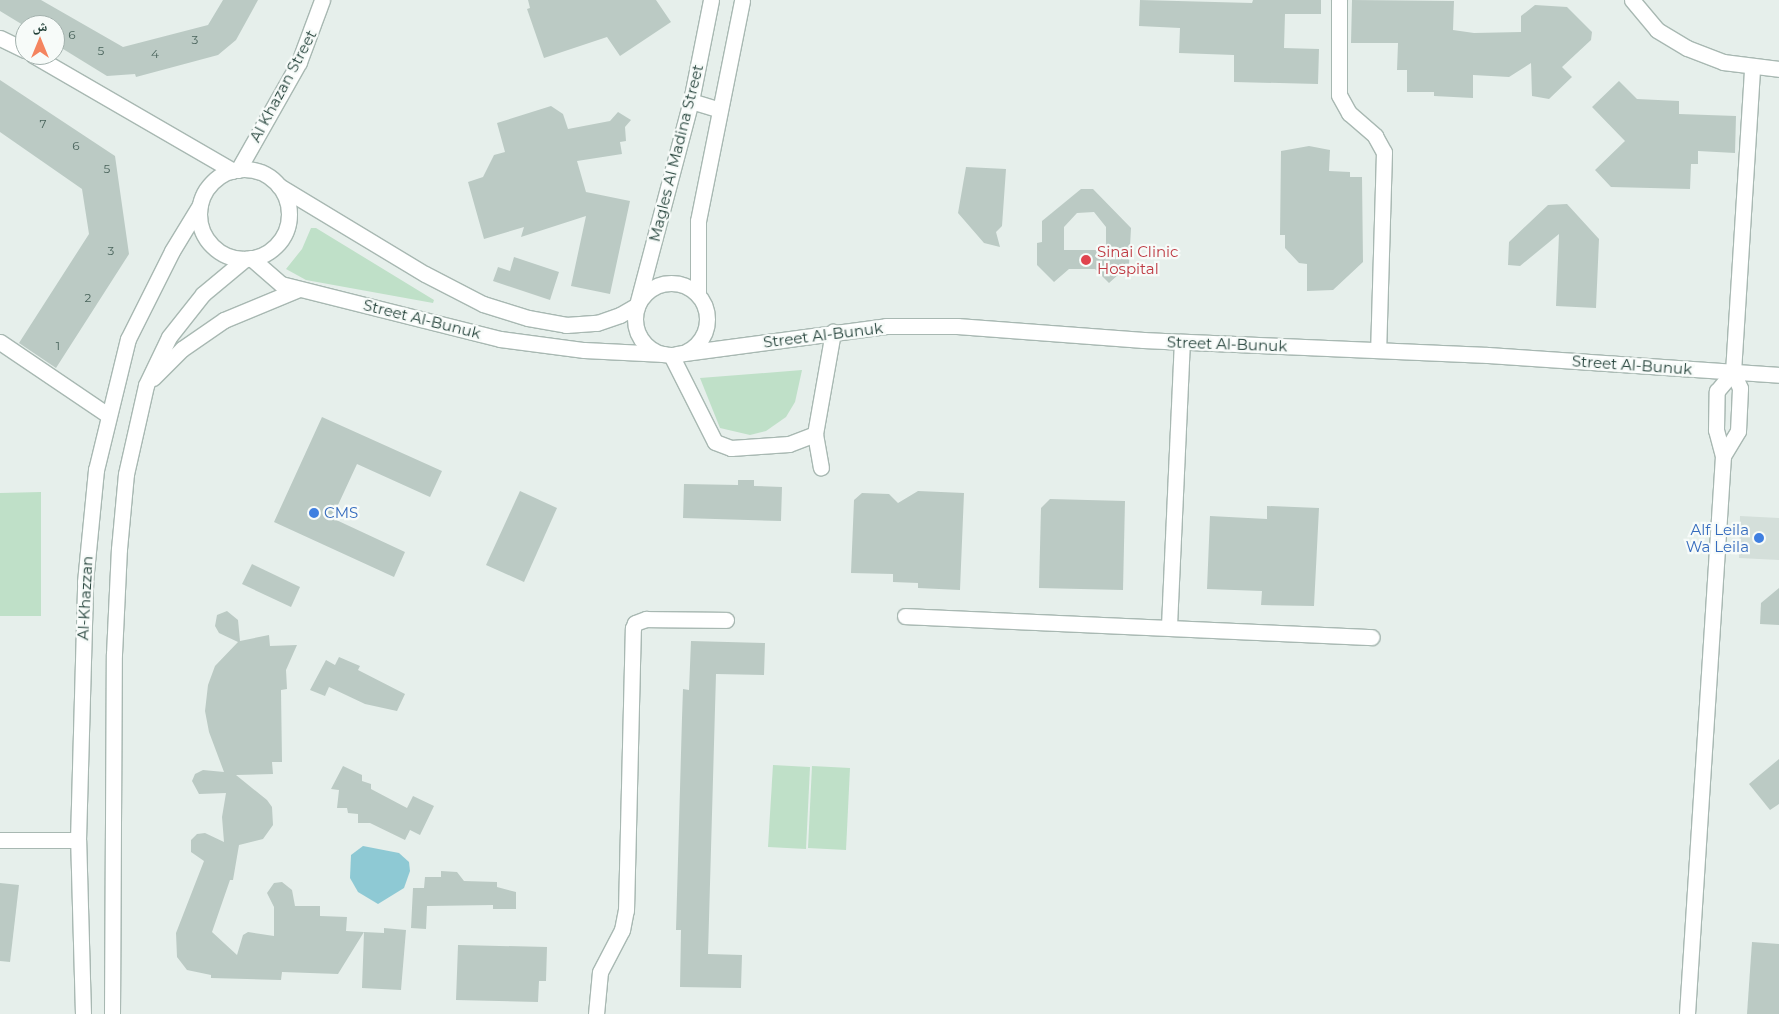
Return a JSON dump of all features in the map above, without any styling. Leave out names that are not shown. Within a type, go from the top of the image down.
[{"type":"main road","name":"Al Khazan Street","points":[[235,170],[299,62],[322,0]]},
{"type":"main road","name":"Magles Al Madina Street","points":[[637,305],[691,101],[711,0]]},
{"type":"main road","name":"Magles Al Madina Street","points":[[698,294],[698,221],[718,109],[742,0]]},
{"type":"main road","points":[[1339,0],[1339,95],[1349,113],[1375,136],[1384,152],[1378,350]]},
{"type":"main road","points":[[1632,0],[1657,30],[1687,48],[1722,62],[1752,68],[1779,69]]},
{"type":"main road","points":[[0,38],[15,45]]},
{"type":"main road","points":[[51,65],[235,170],[259,172],[279,186],[286,198],[288,224],[275,247],[248,259],[219,252],[209,243],[202,231],[200,205],[212,183],[235,170]]},
{"type":"main road","points":[[1722,456],[1738,431],[1740,388],[1733,372],[1752,68]]},
{"type":"main road","points":[[691,101],[718,109]]},
{"type":"main road","name":"Street Al-Bunuk","points":[[279,186],[460,294],[507,312],[550,323],[582,325],[610,319],[637,305]]},
{"type":"main road","name":"Al-Khazzan","points":[[83,1014],[78,840],[88,542],[96,470],[128,339],[172,251],[200,205]]},
{"type":"main road","name":"Street Al-Bunuk","points":[[248,259],[281,284],[299,289],[500,339],[584,350],[671,355],[833,332],[898,326],[957,326],[1182,342],[1378,350],[1779,375]]},
{"type":"main road","name":"Al-Khazzan","points":[[112,1014],[112,753],[119,549],[126,474],[146,385],[169,337],[185,314],[210,288],[248,259]]},
{"type":"main road","points":[[669,282],[689,287],[698,294],[707,314],[705,330],[696,344],[671,355],[654,351],[639,338],[634,318],[637,305],[650,289],[669,282]]},
{"type":"main road","points":[[146,385],[182,350],[224,320],[299,289]]},
{"type":"main road","points":[[821,467],[816,434],[833,332]]},
{"type":"main road","points":[[0,342],[108,415]]},
{"type":"main road","points":[[1169,626],[1182,342]]},
{"type":"main road","points":[[671,355],[715,442],[731,448],[789,444],[816,434]]},
{"type":"main road","points":[[1687,1014],[1722,456],[1716,430],[1717,387],[1733,372]]},
{"type":"main road","points":[[905,616],[1372,636]]},
{"type":"main road","points":[[596,1014],[600,972],[622,930],[626,910],[633,628],[635,623],[646,619],[726,620]]},
{"type":"main road","points":[[0,840],[78,840]]},
{"type":"shaded area","name":"Alf Leila Wa Leila","points":[[1740,516],[1779,518],[1779,560],[1739,558]]},
{"type":"green space","points":[[311,228],[316,228],[434,300],[433,303],[306,280],[286,269],[302,249]]},
{"type":"green space","points":[[802,370],[795,402],[786,417],[766,431],[750,435],[720,428],[700,378]]},
{"type":"green space","points":[[41,492],[41,616],[0,616],[0,493]]},
{"type":"green space","points":[[773,765],[810,767],[806,849],[768,847]]},
{"type":"green space","points":[[812,766],[850,768],[846,850],[808,848]]},
{"type":"water","points":[[363,846],[399,853],[409,862],[410,871],[404,888],[378,904],[358,892],[350,878],[351,855]]},
{"type":"building","points":[[0,0],[41,0],[123,47],[208,25],[223,0],[258,0],[236,40],[218,55],[136,77],[135,74],[107,76],[65,50],[65,15],[15,15],[15,20],[0,11]]},
{"type":"building","points":[[528,0],[656,0],[671,22],[620,56],[607,37],[544,58],[527,9],[530,8]]},
{"type":"building","points":[[1140,0],[1252,3],[1253,0],[1321,0],[1321,14],[1285,14],[1284,48],[1319,49],[1318,84],[1234,82],[1234,55],[1179,53],[1180,28],[1139,26]]},
{"type":"building","points":[[1352,0],[1454,1],[1453,30],[1474,33],[1521,32],[1521,16],[1535,5],[1567,7],[1592,32],[1591,40],[1562,67],[1572,77],[1549,99],[1532,96],[1531,63],[1509,77],[1473,75],[1473,98],[1434,96],[1434,92],[1407,92],[1407,70],[1397,70],[1398,43],[1351,43]]},
{"type":"building","points":[[0,80],[115,156],[129,254],[56,368],[19,343],[89,234],[82,189],[0,132]]},
{"type":"building","points":[[1619,81],[1637,99],[1679,101],[1679,114],[1736,116],[1735,153],[1698,151],[1698,164],[1691,164],[1690,189],[1611,187],[1595,170],[1625,141],[1592,107]]},
{"type":"building","points":[[551,106],[563,114],[568,129],[610,121],[618,112],[631,120],[625,127],[626,141],[620,142],[622,154],[577,161],[586,192],[630,201],[610,294],[571,286],[586,216],[521,237],[524,227],[484,239],[468,182],[483,177],[494,155],[505,152],[497,123]]},
{"type":"building","points":[[1309,146],[1330,150],[1329,171],[1350,172],[1350,177],[1362,177],[1363,262],[1333,290],[1307,291],[1307,264],[1299,263],[1285,248],[1285,235],[1280,235],[1281,151]]},
{"type":"building","points":[[966,167],[1006,169],[1002,226],[996,232],[1000,247],[984,243],[958,213]]},
{"type":"building","points":[[1081,189],[1093,189],[1131,228],[1129,265],[1109,283],[1095,269],[1069,269],[1054,282],[1037,265],[1037,243],[1042,242],[1042,221]],"holes":[[[1094,212],[1106,227],[1106,250],[1064,250],[1064,227],[1077,213]]]},
{"type":"building","points":[[1567,204],[1599,239],[1596,308],[1556,306],[1559,234],[1520,266],[1508,265],[1509,242],[1548,205]]},
{"type":"building","points":[[514,257],[559,272],[550,300],[493,281],[498,267],[510,271]]},
{"type":"building","points":[[322,417],[442,471],[430,497],[357,464],[332,518],[405,552],[394,577],[274,522]]},
{"type":"building","points":[[738,480],[754,480],[754,486],[782,487],[781,521],[683,518],[684,484],[738,485]]},
{"type":"building","points":[[520,491],[557,508],[524,582],[486,565]]},
{"type":"building","points":[[918,491],[964,493],[960,590],[918,588],[918,583],[893,582],[893,574],[851,573],[854,500],[862,493],[889,494],[898,503]]},
{"type":"building","points":[[1050,499],[1125,501],[1123,590],[1039,588],[1041,508]]},
{"type":"building","points":[[1267,506],[1319,508],[1314,606],[1261,605],[1262,591],[1207,589],[1210,516],[1267,519]]},
{"type":"building","points":[[252,564],[300,587],[291,607],[242,584]]},
{"type":"building","points":[[1779,588],[1779,625],[1760,624],[1761,603]]},
{"type":"building","points":[[227,611],[238,620],[240,641],[269,635],[270,646],[297,645],[286,670],[287,689],[281,690],[282,762],[272,762],[273,774],[236,775],[267,800],[272,807],[273,825],[263,839],[239,845],[233,880],[230,880],[212,932],[237,955],[243,935],[248,932],[274,936],[274,907],[267,893],[274,883],[282,882],[292,890],[295,906],[320,906],[320,916],[347,917],[346,931],[364,932],[338,974],[282,972],[281,980],[211,978],[211,975],[187,970],[177,957],[176,933],[204,861],[191,852],[191,840],[197,834],[205,833],[224,842],[222,817],[226,793],[199,794],[192,781],[195,774],[203,770],[224,772],[209,732],[205,711],[208,685],[215,666],[238,642],[219,633],[215,626],[217,615]]},
{"type":"building","points":[[691,641],[765,643],[764,675],[716,674],[708,954],[742,955],[741,988],[680,987],[681,930],[676,930],[682,718],[683,689],[689,690]]},
{"type":"building","points":[[339,657],[360,666],[358,670],[405,694],[397,711],[365,704],[329,687],[325,696],[310,690],[326,660],[335,665]]},
{"type":"building","points":[[1779,759],[1779,804],[1770,810],[1749,784]]},
{"type":"building","points":[[343,766],[362,775],[362,781],[371,784],[371,789],[407,808],[413,796],[434,806],[420,835],[410,830],[405,840],[370,823],[358,823],[358,814],[348,813],[347,808],[337,808],[339,790],[331,789]]},
{"type":"building","points":[[441,871],[457,872],[464,881],[497,882],[497,887],[516,892],[516,909],[493,909],[493,905],[427,906],[426,929],[411,928],[413,888],[424,888],[425,877],[441,877]]},
{"type":"building","points":[[0,883],[19,885],[10,962],[0,961]]},
{"type":"building","points":[[384,928],[406,930],[401,990],[362,988],[364,932],[384,933]]},
{"type":"building","points":[[1752,942],[1779,944],[1779,1014],[1747,1014]]},
{"type":"building","points":[[458,945],[547,947],[546,981],[539,981],[538,1002],[456,1000]]},
{"type":"place","name":"Sinai Clinic Hospital","points":[[1086,260]]},
{"type":"place","name":"CMS","points":[[314,513]]},
{"type":"place","name":"Alf Leila Wa Leila","points":[[1759,538]]}]
